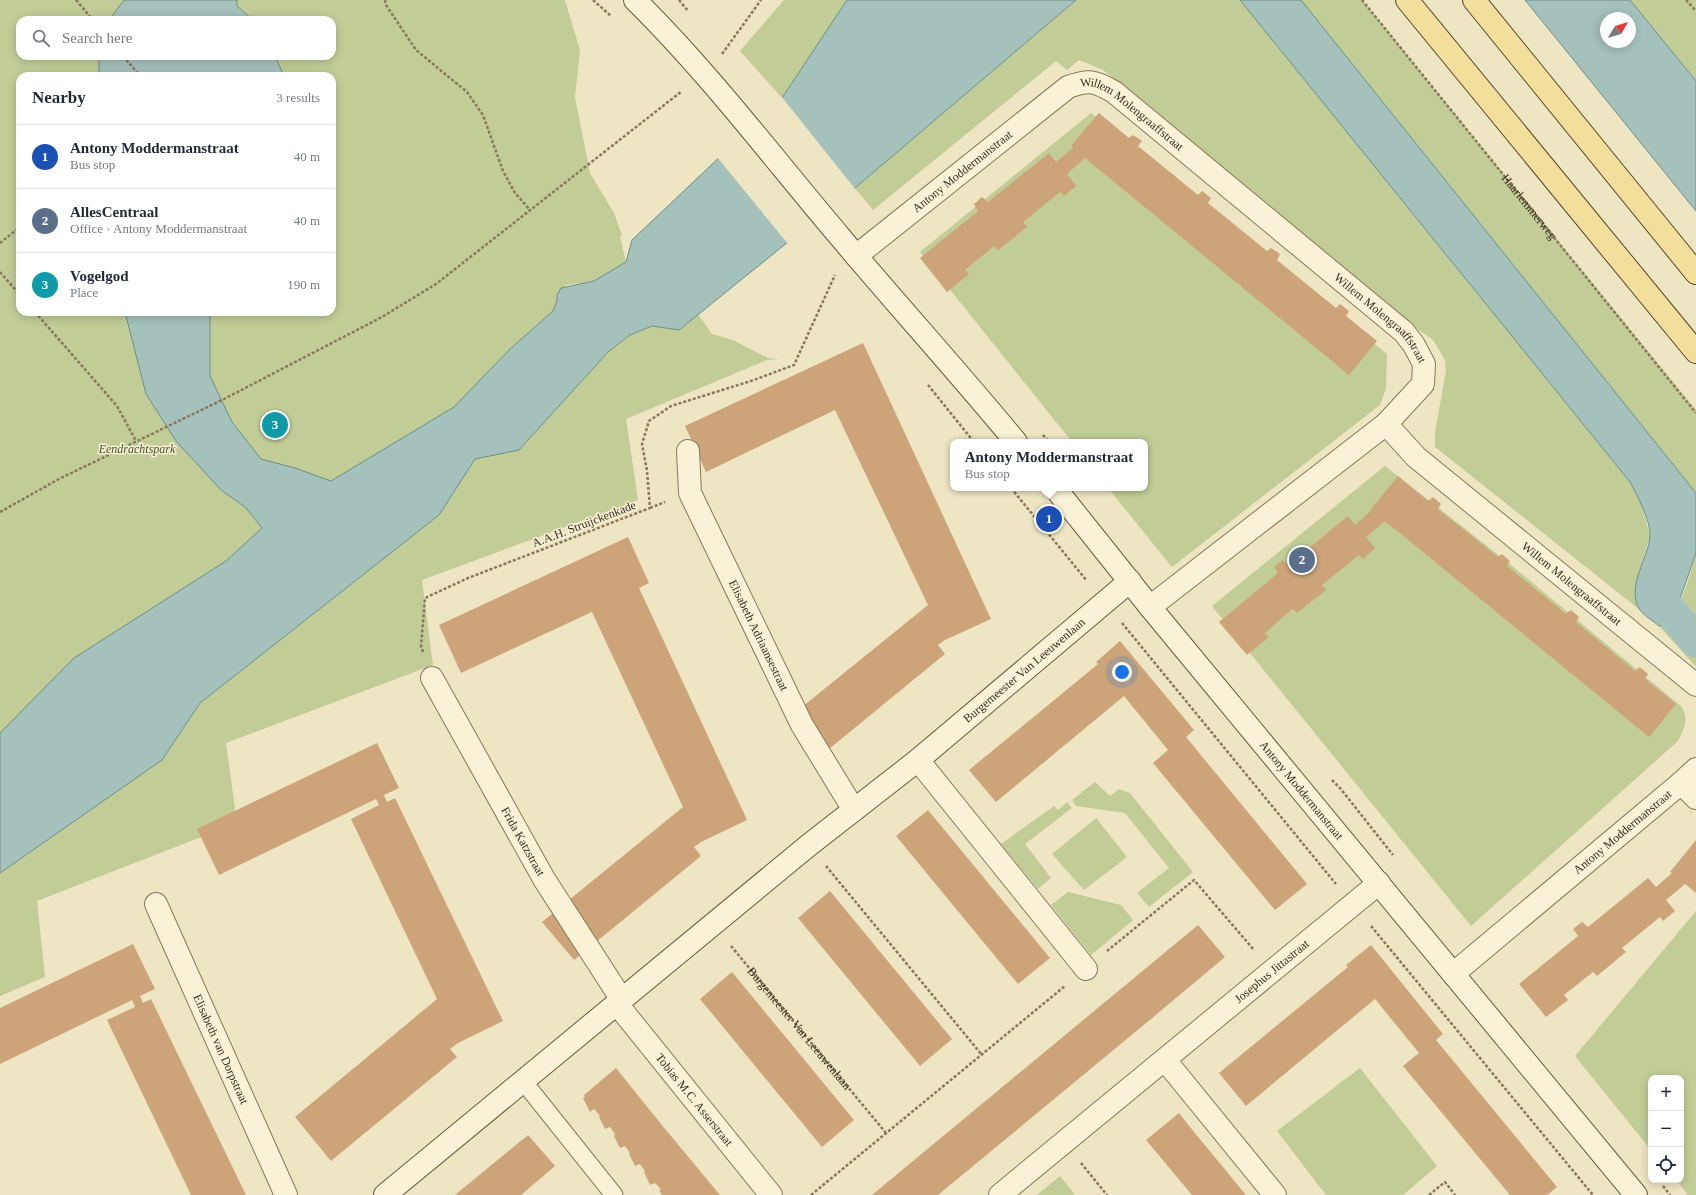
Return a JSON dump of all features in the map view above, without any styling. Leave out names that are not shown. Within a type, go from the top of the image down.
[{"type":"main road","points":[[1407,0],[1696,352]]},
{"type":"main road","points":[[1474,0],[1696,273]]},
{"type":"street","points":[[635,0],[673,37],[732,104],[840,237],[1013,439]]},
{"type":"street","name":"Willem Molengraaffstraat","points":[[1068,87],[1083,81],[1099,83],[1114,92],[1404,332],[1414,345],[1424,364],[1423,384],[1386,424],[1416,457],[1696,685]]},
{"type":"street","name":"Antony Moddermanstraat","points":[[856,256],[1068,87]]},
{"type":"street","points":[[1150,607],[1386,424]]},
{"type":"street","name":"Elisabeth Adriaansestraat","points":[[688,451],[690,493],[802,725],[854,810]]},
{"type":"street","name":"Antony Moddermanstraat","points":[[1057,491],[1150,607],[1379,883],[1629,1193]]},
{"type":"street","name":"Burgemeester Van Leeuwenlaan","points":[[385,1195],[809,845],[918,760],[1130,581]]},
{"type":"street","name":"Frida Katzstraat","points":[[432,678],[544,879],[620,1002]]},
{"type":"street","points":[[918,760],[1086,969]]},
{"type":"street","name":"Antony Moddermanstraat","points":[[1453,974],[1691,783]]},
{"type":"street","name":"Josephus Jittastraat","points":[[1000,1195],[1379,883]]},
{"type":"street","name":"Elisabeth van Dorpstraat","points":[[156,904],[286,1195]]},
{"type":"street","name":"Tobias M.C. Asserstraat","points":[[620,1002],[771,1195]]},
{"type":"street","points":[[1165,1060],[1275,1195]]},
{"type":"lane","points":[[523,1082],[614,1195]]},
{"type":"path","points":[[76,0],[89,16]]},
{"type":"path","points":[[385,0],[386,5],[416,50],[467,92],[483,115],[503,171],[515,193],[530,210]]},
{"type":"path","points":[[722,55],[761,0]]},
{"type":"path","name":"Haarlemmerweg","points":[[1362,0],[1696,413]]},
{"type":"path","points":[[1686,0],[1696,11]]},
{"type":"path","points":[[126,60],[137,72]]},
{"type":"path","points":[[0,512],[59,479],[252,385],[382,317],[436,284],[685,89]]},
{"type":"path","points":[[0,243],[16,230]]},
{"type":"path","name":"A.A.H. Struijckenkade","points":[[422,646],[425,598],[468,578],[650,508],[647,471],[642,444],[649,421],[671,406],[754,380],[794,365],[837,271]]},
{"type":"path","points":[[0,272],[16,290]]},
{"type":"path","points":[[38,316],[117,406],[136,441]]},
{"type":"path","points":[[1013,491],[1593,1195]]},
{"type":"path","points":[[809,845],[982,1055]]},
{"type":"path","points":[[811,1195],[1194,880],[1273,971]]},
{"type":"path","name":"Burgemeester Van Leeuwenlaan","points":[[713,924],[886,1134]]},
{"type":"path","points":[[1064,1143],[1107,1195]]},
{"type":"path","points":[[1430,1195],[1445,1182],[1455,1195]]},
{"type":"green space","name":"Eendrachtspark","points":[[0,0],[565,0],[580,50],[575,97],[590,173],[614,213],[622,235],[620,237],[626,262],[594,281],[566,285],[557,295],[557,301],[553,311],[510,349],[454,407],[331,482],[226,561],[201,577],[0,765]]},
{"type":"green space","points":[[784,0],[847,0],[782,98],[740,51]]},
{"type":"green space","points":[[1076,0],[1240,0],[1630,482],[1641,502],[1650,536],[1638,576],[1636,598],[1640,610],[1435,447],[1435,432],[1446,371],[1445,360],[1433,340],[1405,320],[1103,70],[1079,60],[1067,70],[1056,61],[873,210],[855,188]]},
{"type":"green space","points":[[1301,0],[1362,0],[1696,410],[1696,493]]},
{"type":"green space","points":[[1630,0],[1696,0],[1696,81]]},
{"type":"green space","points":[[1091,113],[1387,354],[1386,388],[1380,405],[1172,567],[1110,491],[1148,491],[1148,439],[1070,439],[920,252]]},
{"type":"green space","points":[[698,314],[712,334],[733,340],[768,358],[779,359],[767,360],[626,419],[638,500],[422,580],[433,665],[226,743],[237,823],[37,901],[45,977],[0,996],[0,873],[162,760],[200,703],[439,515],[475,459],[519,450],[609,351],[630,335],[652,326],[679,330]]},
{"type":"green space","points":[[1385,466],[1505,560],[1682,707],[1685,716],[1684,728],[1678,741],[1471,926],[1212,606]]},
{"type":"green space","points":[[1696,553],[1696,667],[1659,626],[1673,615],[1678,606]]},
{"type":"green space","points":[[1095,782],[1110,796],[1119,789],[1130,793],[1193,872],[1149,907],[1137,893],[1169,868],[1125,813],[1076,806],[1072,800]]},
{"type":"green space","points":[[1067,802],[1072,808],[1025,844],[1051,878],[1038,889],[1001,844],[1054,806],[1058,810]]},
{"type":"green space","points":[[1096,818],[1127,857],[1084,890],[1052,854]]},
{"type":"green space","points":[[1068,892],[1121,905],[1133,920],[1091,955],[1051,905]]},
{"type":"green space","points":[[1696,911],[1696,1195],[1688,1195],[1678,1183],[1684,1183],[1684,1075],[1648,1075],[1648,1146],[1575,1056]]},
{"type":"green space","points":[[1360,1068],[1437,1166],[1403,1195],[1326,1195],[1277,1131]]},
{"type":"green space","points":[[1060,1176],[1075,1195],[1037,1195]]},
{"type":"water","points":[[124,0],[237,0],[237,6],[248,16],[112,16]]},
{"type":"water","points":[[847,0],[1076,0],[855,188],[679,330],[652,326],[630,335],[609,351],[519,450],[475,459],[439,515],[200,703],[162,760],[0,873],[0,733],[74,658],[226,561],[262,528],[245,507],[221,490],[176,441],[146,394],[126,316],[210,316],[210,376],[232,422],[261,459],[295,468],[331,481],[454,407],[510,349],[553,311],[557,301],[557,295],[561,288],[594,281],[626,262],[632,240],[782,98]]},
{"type":"water","points":[[1240,0],[1301,0],[1696,493],[1696,553],[1674,616],[1666,624],[1659,626],[1640,610],[1636,601],[1636,582],[1649,544],[1650,530],[1643,508],[1630,482]]},
{"type":"water","points":[[1525,0],[1630,0],[1696,81],[1696,211]]},
{"type":"water","points":[[99,60],[277,60],[282,72],[99,72]]},
{"type":"pier","points":[[781,96],[856,190],[788,244],[717,157]]},
{"type":"building","points":[[1099,113],[1129,138],[1133,135],[1142,141],[1138,146],[1198,195],[1202,191],[1211,198],[1208,203],[1267,251],[1271,248],[1280,254],[1277,260],[1336,308],[1340,304],[1349,311],[1346,316],[1377,341],[1349,375],[1085,158],[1067,174],[1076,186],[1064,196],[1060,192],[1023,222],[1027,227],[998,250],[994,246],[965,270],[969,274],[947,292],[920,258],[978,211],[974,204],[982,197],[988,202],[1049,153],[1056,162],[1073,148],[1071,146]]},
{"type":"building","points":[[863,343],[991,619],[945,640],[938,645],[945,654],[818,758],[786,720],[928,605],[835,410],[706,472],[685,426]]},
{"type":"building","points":[[1398,476],[1428,501],[1433,497],[1441,504],[1438,509],[1498,557],[1502,554],[1510,561],[1507,566],[1566,614],[1571,610],[1579,617],[1576,622],[1635,671],[1640,667],[1648,674],[1645,679],[1676,704],[1649,737],[1385,521],[1366,537],[1375,548],[1363,559],[1359,555],[1322,585],[1326,590],[1297,613],[1293,609],[1283,617],[1265,633],[1269,637],[1247,655],[1219,622],[1278,573],[1274,567],[1282,560],[1288,565],[1348,516],[1355,525],[1372,510],[1371,509]]},
{"type":"building","points":[[628,537],[649,583],[639,588],[747,820],[701,842],[694,847],[701,856],[574,960],[542,922],[683,807],[592,612],[461,673],[439,625]]},
{"type":"building","points":[[1120,641],[1194,730],[1186,737],[1307,884],[1275,910],[1153,763],[1168,750],[1124,696],[996,802],[969,770],[1098,664],[1096,662]]},
{"type":"building","points":[[377,743],[399,788],[384,795],[387,802],[395,798],[503,1021],[458,1043],[450,1049],[457,1057],[331,1161],[295,1117],[437,999],[351,819],[379,805],[376,799],[219,875],[197,829]]},
{"type":"building","points":[[928,810],[1050,958],[1018,984],[896,836]]},
{"type":"building","points":[[1696,840],[1696,893],[1685,884],[1666,900],[1675,911],[1663,921],[1660,917],[1622,948],[1626,952],[1597,976],[1593,972],[1564,995],[1568,1000],[1546,1017],[1519,984],[1578,936],[1573,929],[1582,922],[1588,927],[1648,878],[1656,887],[1672,873],[1670,872]]},
{"type":"building","points":[[830,891],[952,1039],[920,1066],[798,918]]},
{"type":"building","points":[[1198,925],[1225,957],[1151,1019],[938,1195],[872,1195]]},
{"type":"building","points":[[133,944],[155,989],[140,996],[143,1003],[151,999],[246,1195],[191,1195],[107,1020],[135,1007],[132,1000],[0,1064],[0,1008]]},
{"type":"building","points":[[1371,945],[1443,1034],[1436,1040],[1557,1187],[1547,1195],[1510,1195],[1403,1066],[1419,1053],[1375,999],[1246,1106],[1219,1073],[1348,967],[1346,965]]},
{"type":"building","points":[[732,972],[854,1120],[822,1147],[700,999]]},
{"type":"building","points":[[616,1068],[720,1195],[662,1195],[659,1190],[661,1189],[655,1183],[650,1185],[644,1172],[645,1171],[640,1164],[635,1166],[629,1154],[630,1153],[625,1146],[620,1148],[614,1136],[615,1134],[610,1127],[605,1129],[599,1117],[600,1116],[594,1109],[590,1112],[583,1098],[585,1097],[584,1095]]},
{"type":"building","points":[[1179,1113],[1246,1195],[1192,1195],[1146,1140]]},
{"type":"building","points":[[528,1135],[555,1166],[521,1195],[455,1195]]},
{"type":"waterway","points":[[1664,573],[1663,602],[1696,641]]},
{"type":"place","name":"Vogelgod","points":[[275,425]]},
{"type":"place","name":"Antony Moddermanstraat","points":[[1049,519]]},
{"type":"place","name":"AllesCentraal","points":[[1302,560]]}]
